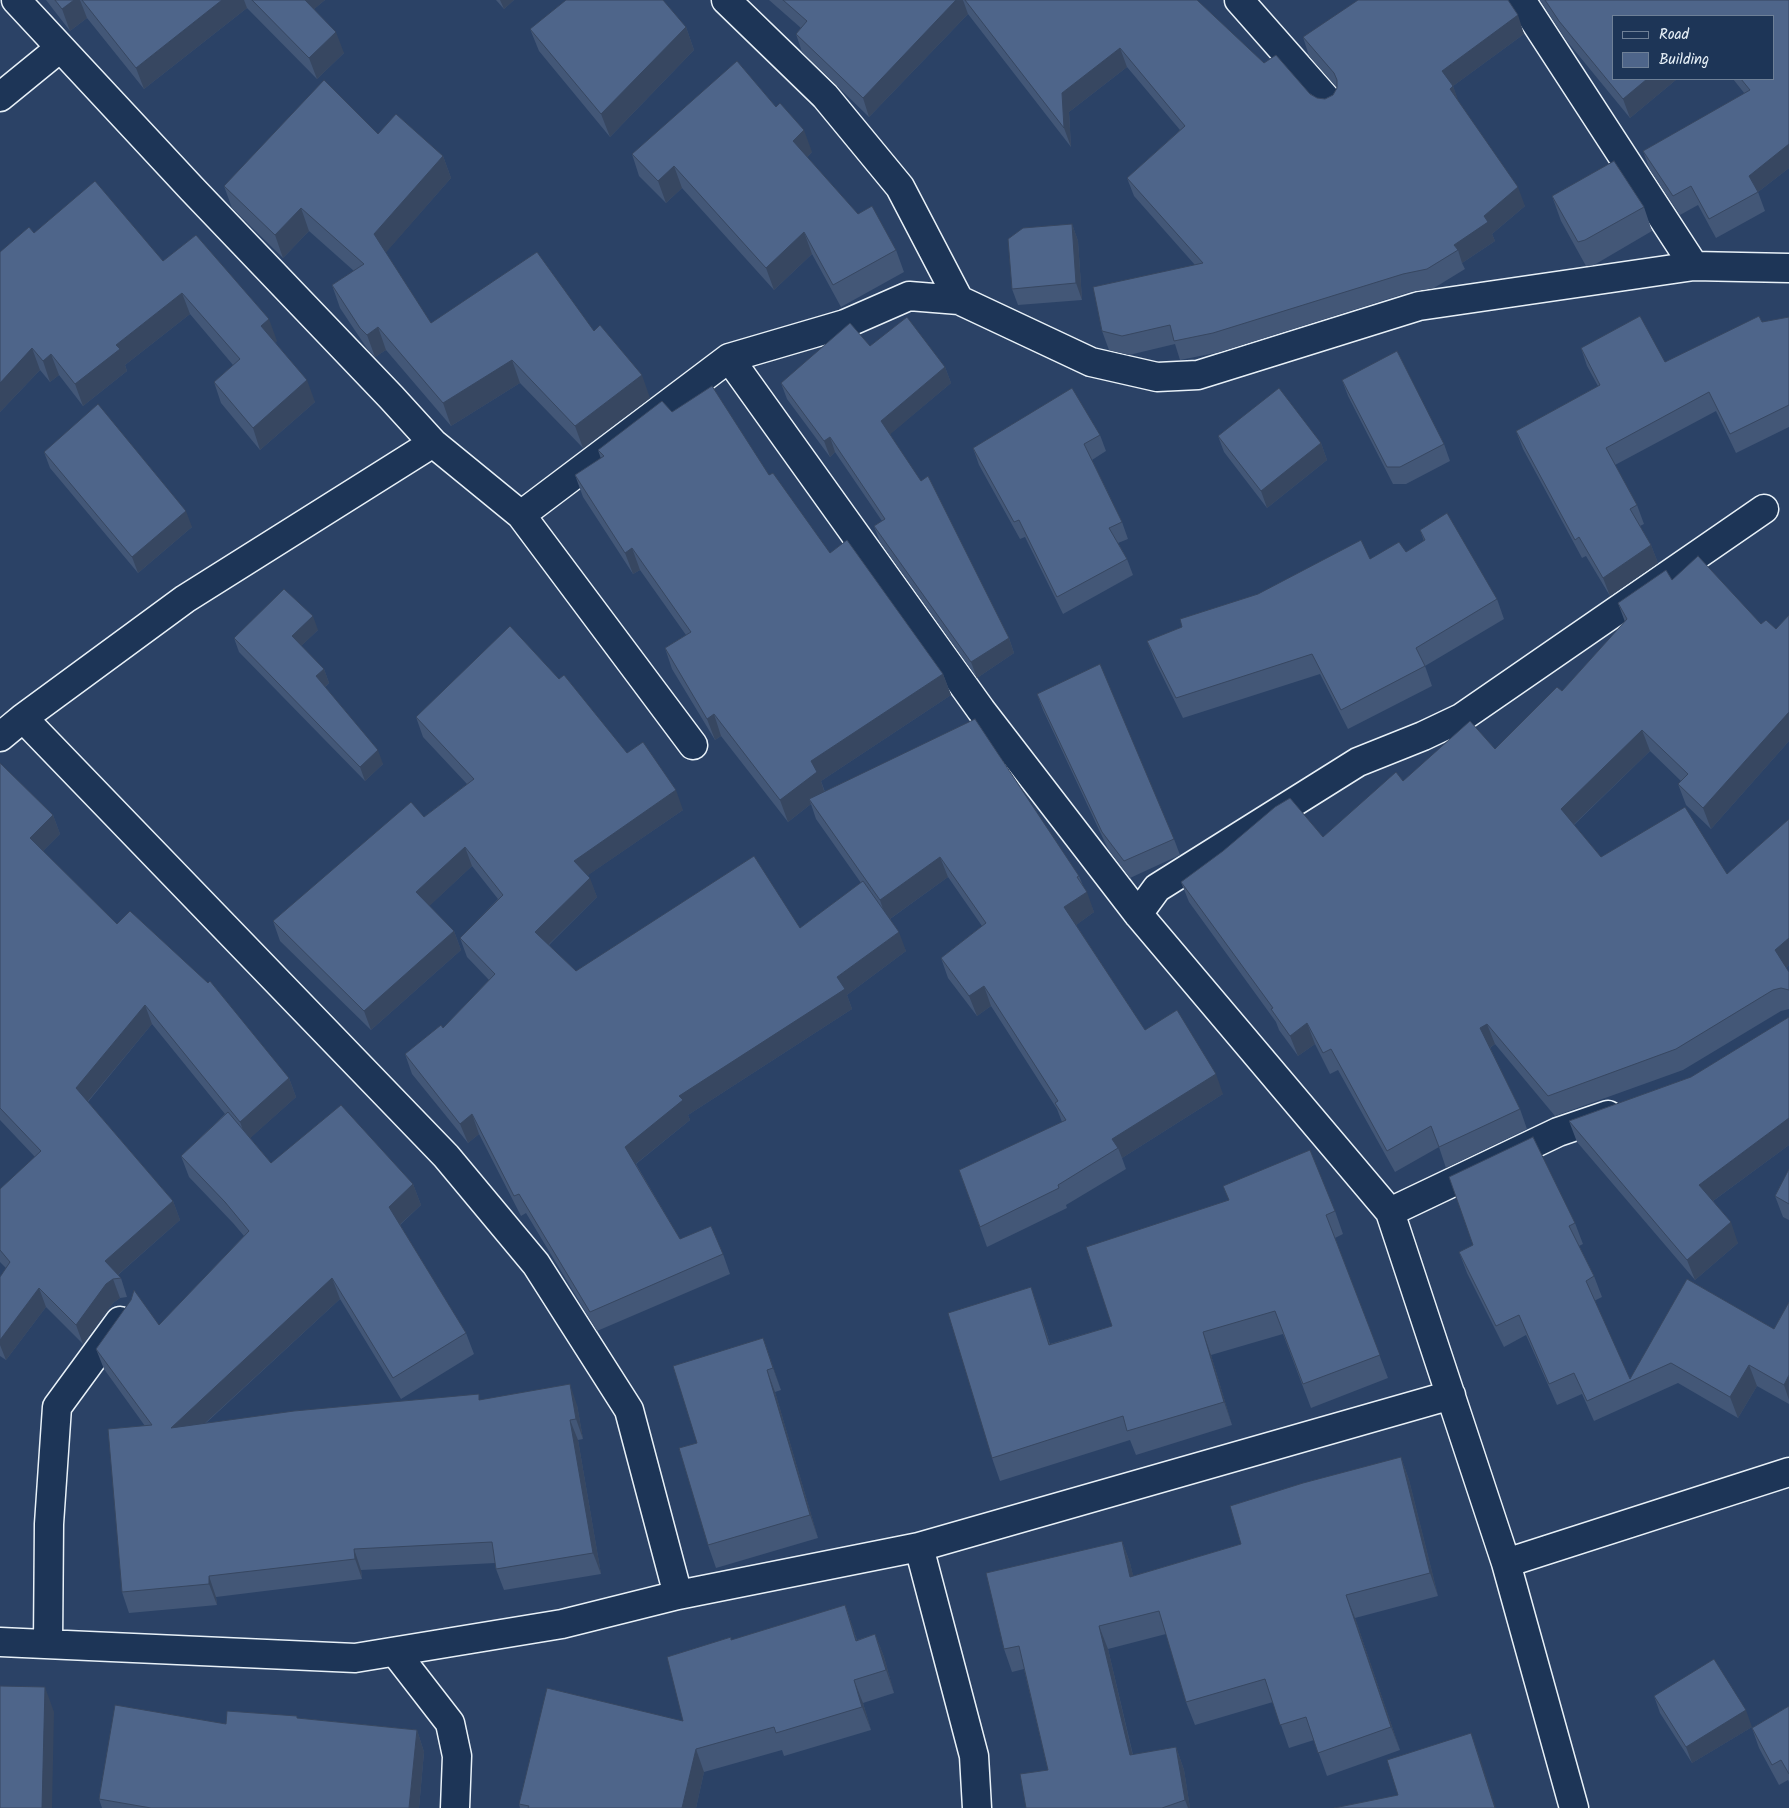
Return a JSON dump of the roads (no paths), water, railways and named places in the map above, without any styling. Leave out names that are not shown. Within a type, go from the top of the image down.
[{"type":"street","points":[[16,0],[433,444],[521,515],[693,745]]},
{"type":"street","points":[[726,0],[826,96],[900,187],[959,300]]},
{"type":"street","points":[[1239,0],[1329,102]]},
{"type":"street","points":[[1521,0],[1694,266]]},
{"type":"street","points":[[0,97],[60,48]]},
{"type":"street","points":[[521,515],[729,358],[845,324],[909,296],[959,300],[1091,362],[1157,377],[1198,375],[1419,306],[1694,266],[1789,268]]},
{"type":"street","points":[[729,358],[981,710],[1138,914],[1390,1212],[1506,1563],[1574,1808]]},
{"type":"street","points":[[0,737],[185,599],[433,444]]},
{"type":"street","points":[[1138,914],[1157,888],[1358,762],[1423,736],[1461,718],[1764,509]]},
{"type":"street","points":[[23,718],[446,1156],[536,1264],[629,1410],[678,1594]]},
{"type":"street","points":[[1390,1212],[1558,1132],[1628,1107]]},
{"type":"street","points":[[48,1644],[49,1524],[57,1407],[126,1312]]},
{"type":"street","points":[[0,1642],[355,1658],[562,1624],[678,1594],[919,1547],[1451,1395]]},
{"type":"street","points":[[1506,1563],[1789,1472]]},
{"type":"street","points":[[919,1547],[974,1756],[976,1808]]},
{"type":"street","points":[[395,1652],[450,1723],[457,1756],[454,1808]]}]
